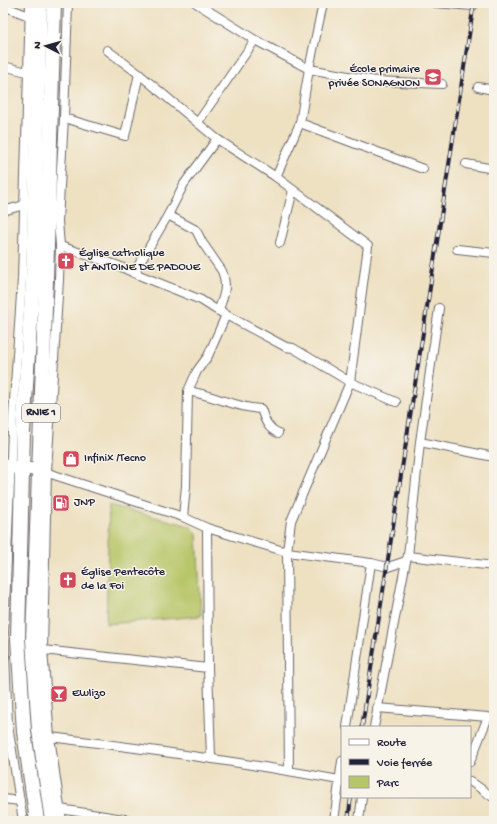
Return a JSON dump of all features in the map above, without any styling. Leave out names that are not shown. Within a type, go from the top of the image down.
[{"type":"highway","name":"RNIE 1","points":[[37,821],[24,732],[18,638],[12,467],[33,271],[40,3]]},
{"type":"highway","name":"RNIE 1","points":[[52,821],[39,730],[33,640],[43,471],[54,3]]},
{"type":"main road","points":[[12,467],[43,471]]},
{"type":"street","points":[[23,821],[5,724],[4,633],[22,279],[30,3]]},
{"type":"street","points":[[62,821],[50,737],[43,650],[43,471],[60,246],[58,221],[64,118],[68,3]]},
{"type":"street","points":[[196,3],[255,40],[309,68],[376,82],[442,84]]},
{"type":"street","points":[[276,177],[300,123],[309,68],[323,3]]},
{"type":"street","points":[[435,3],[474,6]]},
{"type":"street","points":[[3,6],[29,16]]},
{"type":"street","points":[[198,122],[255,40]]},
{"type":"street","points":[[107,50],[139,74],[217,139],[276,177],[368,246],[350,382],[291,521],[287,552],[289,770]]},
{"type":"street","points":[[3,66],[27,72]]},
{"type":"street","points":[[64,118],[125,136],[139,74]]},
{"type":"street","points":[[478,87],[494,90]]},
{"type":"street","points":[[300,123],[423,169]]},
{"type":"street","points":[[134,273],[168,215],[184,184],[217,139]]},
{"type":"street","points":[[466,164],[494,169]]},
{"type":"street","points":[[280,244],[293,190]]},
{"type":"street","points":[[3,211],[24,205]]},
{"type":"street","points":[[168,215],[196,230],[202,242],[222,271],[226,291],[219,309],[226,314]]},
{"type":"street","points":[[60,246],[119,266],[201,300],[286,347],[293,348],[350,382],[396,402]]},
{"type":"street","points":[[456,249],[494,253]]},
{"type":"street","points":[[374,726],[407,559],[420,442],[439,308]]},
{"type":"street","points":[[183,517],[186,486],[188,391],[197,371],[208,356],[226,314]]},
{"type":"street","points":[[188,391],[205,394],[248,408],[261,409],[271,430],[278,433]]},
{"type":"street","points":[[420,442],[494,457]]},
{"type":"street","points":[[43,471],[183,517],[207,528],[287,552],[371,563],[388,567],[407,559],[494,566]]},
{"type":"street","points":[[207,528],[208,668],[212,758]]},
{"type":"street","points":[[347,726],[371,563]]},
{"type":"street","points":[[43,650],[208,668]]},
{"type":"street","points":[[377,708],[488,717],[471,760]]},
{"type":"street","points":[[50,737],[212,758],[289,770],[339,780]]},
{"type":"street","points":[[334,821],[341,767]]},
{"type":"street","points":[[471,782],[494,798]]},
{"type":"street","points":[[3,798],[20,801]]},
{"type":"street","points":[[359,821],[362,798]]},
{"type":"street","points":[[60,809],[136,821]]},
{"type":"shaded area","points":[[3,307],[12,311],[5,413],[3,413]]},
{"type":"green space","points":[[109,505],[190,526],[197,533],[201,616],[106,624]]},
{"type":"railway","points":[[362,726],[474,3]]},
{"type":"railway","points":[[348,821],[351,798]]},
{"type":"place","name":"École primaire privée SONAGNON","points":[[433,77]]},
{"type":"place","name":"Église catholique st ANTOINE DE PADOUE","points":[[66,261]]},
{"type":"place","name":"Infinix /Tecno","points":[[71,459]]},
{"type":"place","name":"JNP","points":[[61,503]]},
{"type":"place","name":"Église Pentecôte de la Foi","points":[[68,580]]},
{"type":"place","name":"Ewlizo","points":[[59,694]]}]
